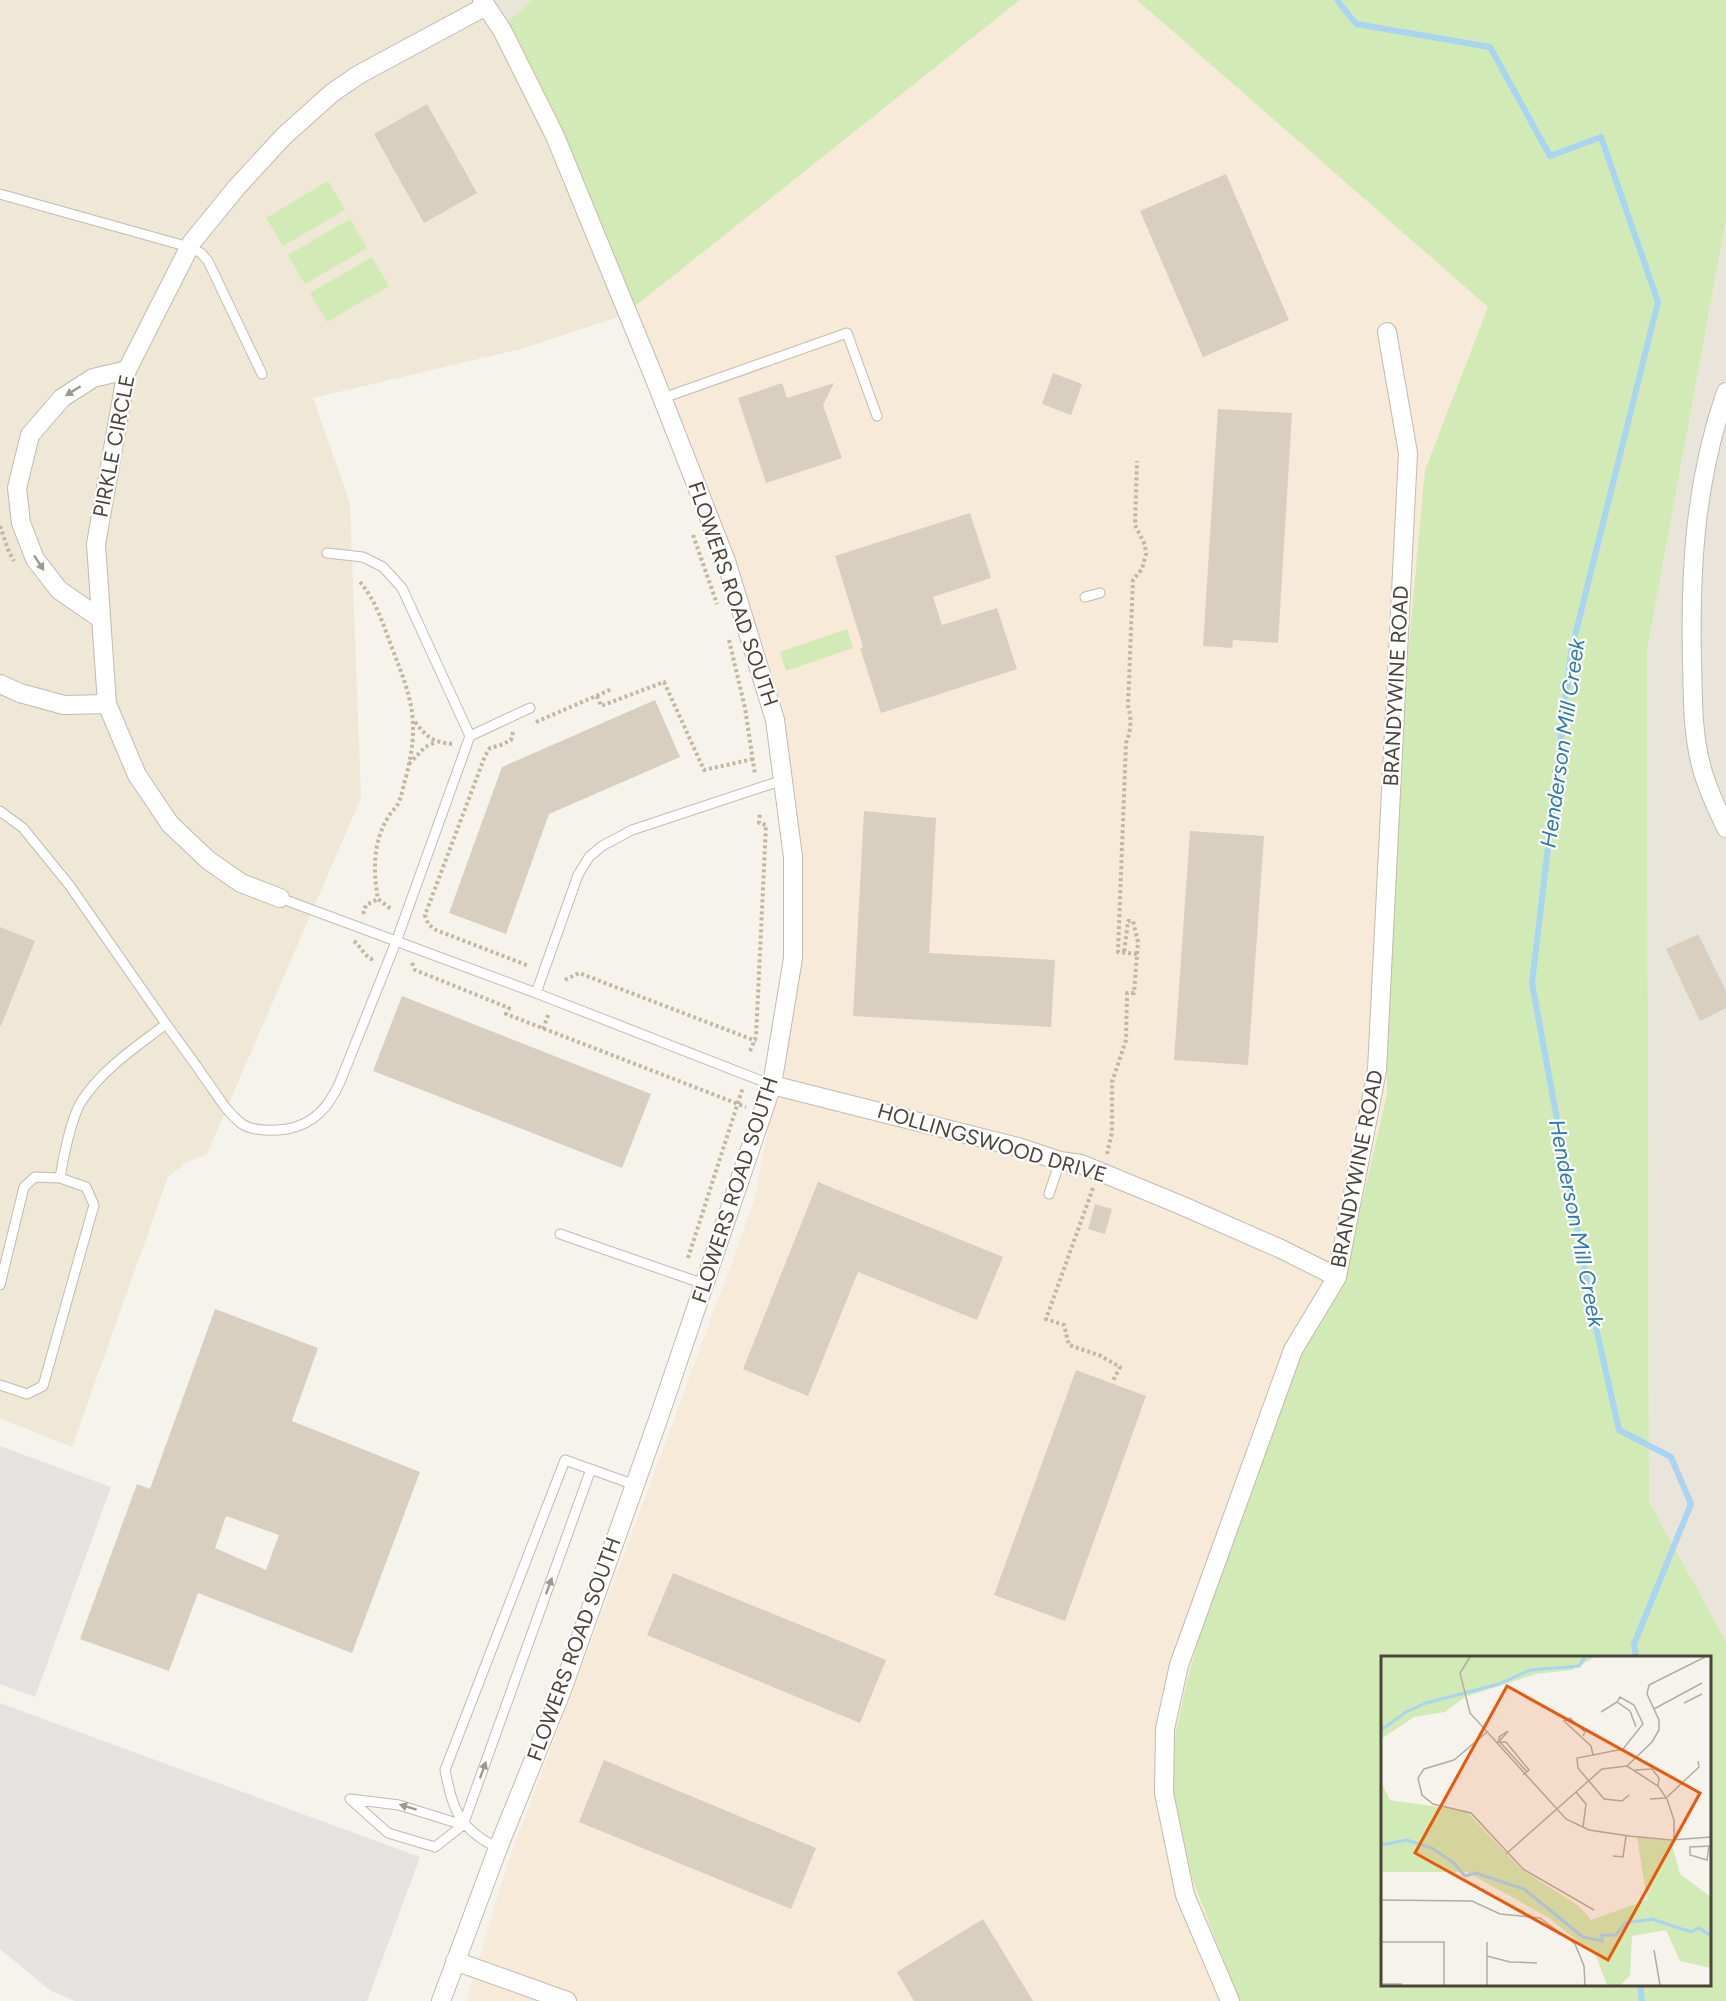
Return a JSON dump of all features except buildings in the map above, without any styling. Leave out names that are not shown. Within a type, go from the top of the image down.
[{"type":"street","name":"PIRKLE CIRCLE","points":[[280,898],[241,883],[208,860],[170,824],[137,775],[107,704],[96,544],[127,370],[189,247],[237,187],[284,136],[332,93],[358,75],[484,3]]},
{"type":"street","name":"FLOWERS ROAD SOUTH","points":[[441,2001],[498,1848],[562,1690],[772,1085],[793,958],[794,857],[775,720],[726,561],[663,398],[555,136],[502,30],[484,3]]},
{"type":"street","name":"BRANDYWINE ROAD","points":[[1230,2001],[1185,1895],[1164,1793],[1165,1729],[1179,1665],[1293,1350],[1337,1277],[1377,1070],[1408,453],[1387,332]]},
{"type":"street","points":[[101,619],[59,590],[35,559],[21,523],[17,489],[30,435],[62,398],[93,378],[127,370]]},
{"type":"street","points":[[1726,392],[1703,477],[1694,535],[1690,602],[1693,722],[1701,766],[1726,828]]},
{"type":"street","points":[[0,684],[20,693],[64,705],[107,704]]},
{"type":"street","name":"HOLLINGSWOOD DRIVE","points":[[772,1085],[1018,1147],[1060,1161],[1081,1164],[1270,1244],[1337,1277]]},
{"type":"street","points":[[455,1961],[567,2001]]},
{"type":"lane","points":[[0,194],[189,247],[201,253],[208,261],[262,374]]},
{"type":"lane","points":[[663,398],[847,333],[878,416]]},
{"type":"lane","points":[[0,811],[23,828],[70,886],[223,1105],[243,1125],[259,1130],[277,1131],[298,1127],[320,1114],[332,1100],[396,942],[470,736],[402,588],[383,567],[363,557],[327,553]]},
{"type":"lane","points":[[1085,597],[1100,593]]},
{"type":"lane","points":[[470,736],[530,708]]},
{"type":"lane","points":[[536,993],[578,875],[589,857],[602,846],[632,830],[783,780]]},
{"type":"lane","points":[[280,898],[536,993],[772,1085]]},
{"type":"lane","points":[[60,1178],[65,1149],[80,1104],[107,1070],[166,1024]]},
{"type":"lane","points":[[1049,1194],[1060,1161]]},
{"type":"lane","points":[[0,1285],[24,1187],[35,1178],[60,1178],[86,1187],[94,1205],[43,1386],[27,1394],[0,1384]]},
{"type":"lane","points":[[560,1234],[704,1284]]},
{"type":"lane","points":[[498,1848],[479,1839],[464,1825],[454,1808],[445,1770],[565,1460],[635,1485]]},
{"type":"lane","points":[[464,1825],[399,1805],[350,1798],[388,1833],[435,1847],[464,1825],[591,1469]]},
{"type":"path","points":[[1137,460],[1135,525],[1145,545],[1146,554],[1142,570],[1133,580],[1128,706],[1131,714],[1130,733],[1126,743],[1118,941],[1118,952],[1137,954]]},
{"type":"path","points":[[693,532],[718,607]]},
{"type":"path","points":[[360,582],[366,589],[384,626],[409,692],[414,722],[409,764],[399,803],[381,832],[374,856],[378,899],[391,909]]},
{"type":"path","points":[[729,639],[745,708],[755,774]]},
{"type":"path","points":[[597,696],[601,706],[664,682],[704,770],[753,759]]},
{"type":"path","points":[[533,723],[612,689]]},
{"type":"path","points":[[414,722],[426,736],[436,742],[454,744]]},
{"type":"path","points":[[522,728],[512,733],[511,740],[501,746],[490,748],[425,915],[429,924],[436,930],[529,966]]},
{"type":"path","points":[[409,764],[425,747],[436,742]]},
{"type":"path","points":[[750,1050],[754,1040],[766,825],[759,823],[760,813]]},
{"type":"path","points":[[363,914],[366,905],[378,899]]},
{"type":"path","points":[[1107,1154],[1112,1132],[1112,1082],[1126,1040],[1128,993],[1134,993],[1138,942],[1133,921],[1128,921],[1124,953]]},
{"type":"path","points":[[355,935],[354,941],[366,956],[371,959],[376,957]]},
{"type":"path","points":[[412,963],[415,970],[509,1008]]},
{"type":"path","points":[[565,980],[579,973],[760,1041]]},
{"type":"path","points":[[511,1002],[506,1014],[747,1107]]},
{"type":"path","points":[[543,1029],[549,1011]]},
{"type":"path","points":[[688,1258],[744,1086]]},
{"type":"path","points":[[1095,1182],[1046,1319],[1064,1325],[1069,1345],[1101,1356],[1120,1367],[1113,1381]]},
{"type":"shaded area","points":[[0,0],[487,0],[624,315],[521,349],[313,398],[350,503],[361,798],[207,1154],[185,1163],[168,1177],[72,1447],[0,1418]]},
{"type":"shaded area","points":[[487,0],[532,0],[506,23]]},
{"type":"shaded area","points":[[1020,0],[1137,0],[1488,307],[1425,470],[1386,892],[1387,1094],[1353,1241],[1225,1544],[1187,1681],[1165,1781],[1189,1870],[1239,2001],[466,2001],[507,1865],[754,1202],[790,1015],[790,759],[624,315]]},
{"type":"shaded area","points":[[1726,220],[1726,1641],[1649,1502],[1647,651]]},
{"type":"shaded area","points":[[0,1446],[111,1487],[35,1697],[0,1684]]},
{"type":"shaded area","points":[[0,1703],[420,1857],[367,2001],[75,2001],[51,1991],[0,1949]]},
{"type":"green space","points":[[532,0],[1020,0],[624,315],[506,23]]},
{"type":"green space","points":[[1137,0],[1726,0],[1726,220],[1647,651],[1649,1502],[1726,1641],[1726,2001],[1239,2001],[1189,1870],[1165,1782],[1187,1681],[1225,1544],[1297,1349],[1353,1241],[1387,1094],[1386,892],[1425,470],[1488,307]]},
{"type":"green space","points":[[328,181],[345,210],[283,246],[266,218]]},
{"type":"green space","points":[[350,219],[367,248],[305,284],[288,255]]},
{"type":"green space","points":[[372,257],[389,286],[327,322],[310,293]]},
{"type":"green space","points":[[847,629],[853,648],[786,671],[780,652]]},
{"type":"waterway","name":"Henderson Mill Creek","points":[[1337,0],[1356,24],[1490,47],[1550,156],[1601,137],[1658,302],[1571,652],[1532,983],[1592,1310],[1619,1430],[1671,1457],[1691,1504],[1634,1644],[1636,1656]]},
{"type":"waterway","name":"Henderson Mill Creek","points":[[1640,1986],[1642,2001]]}]
